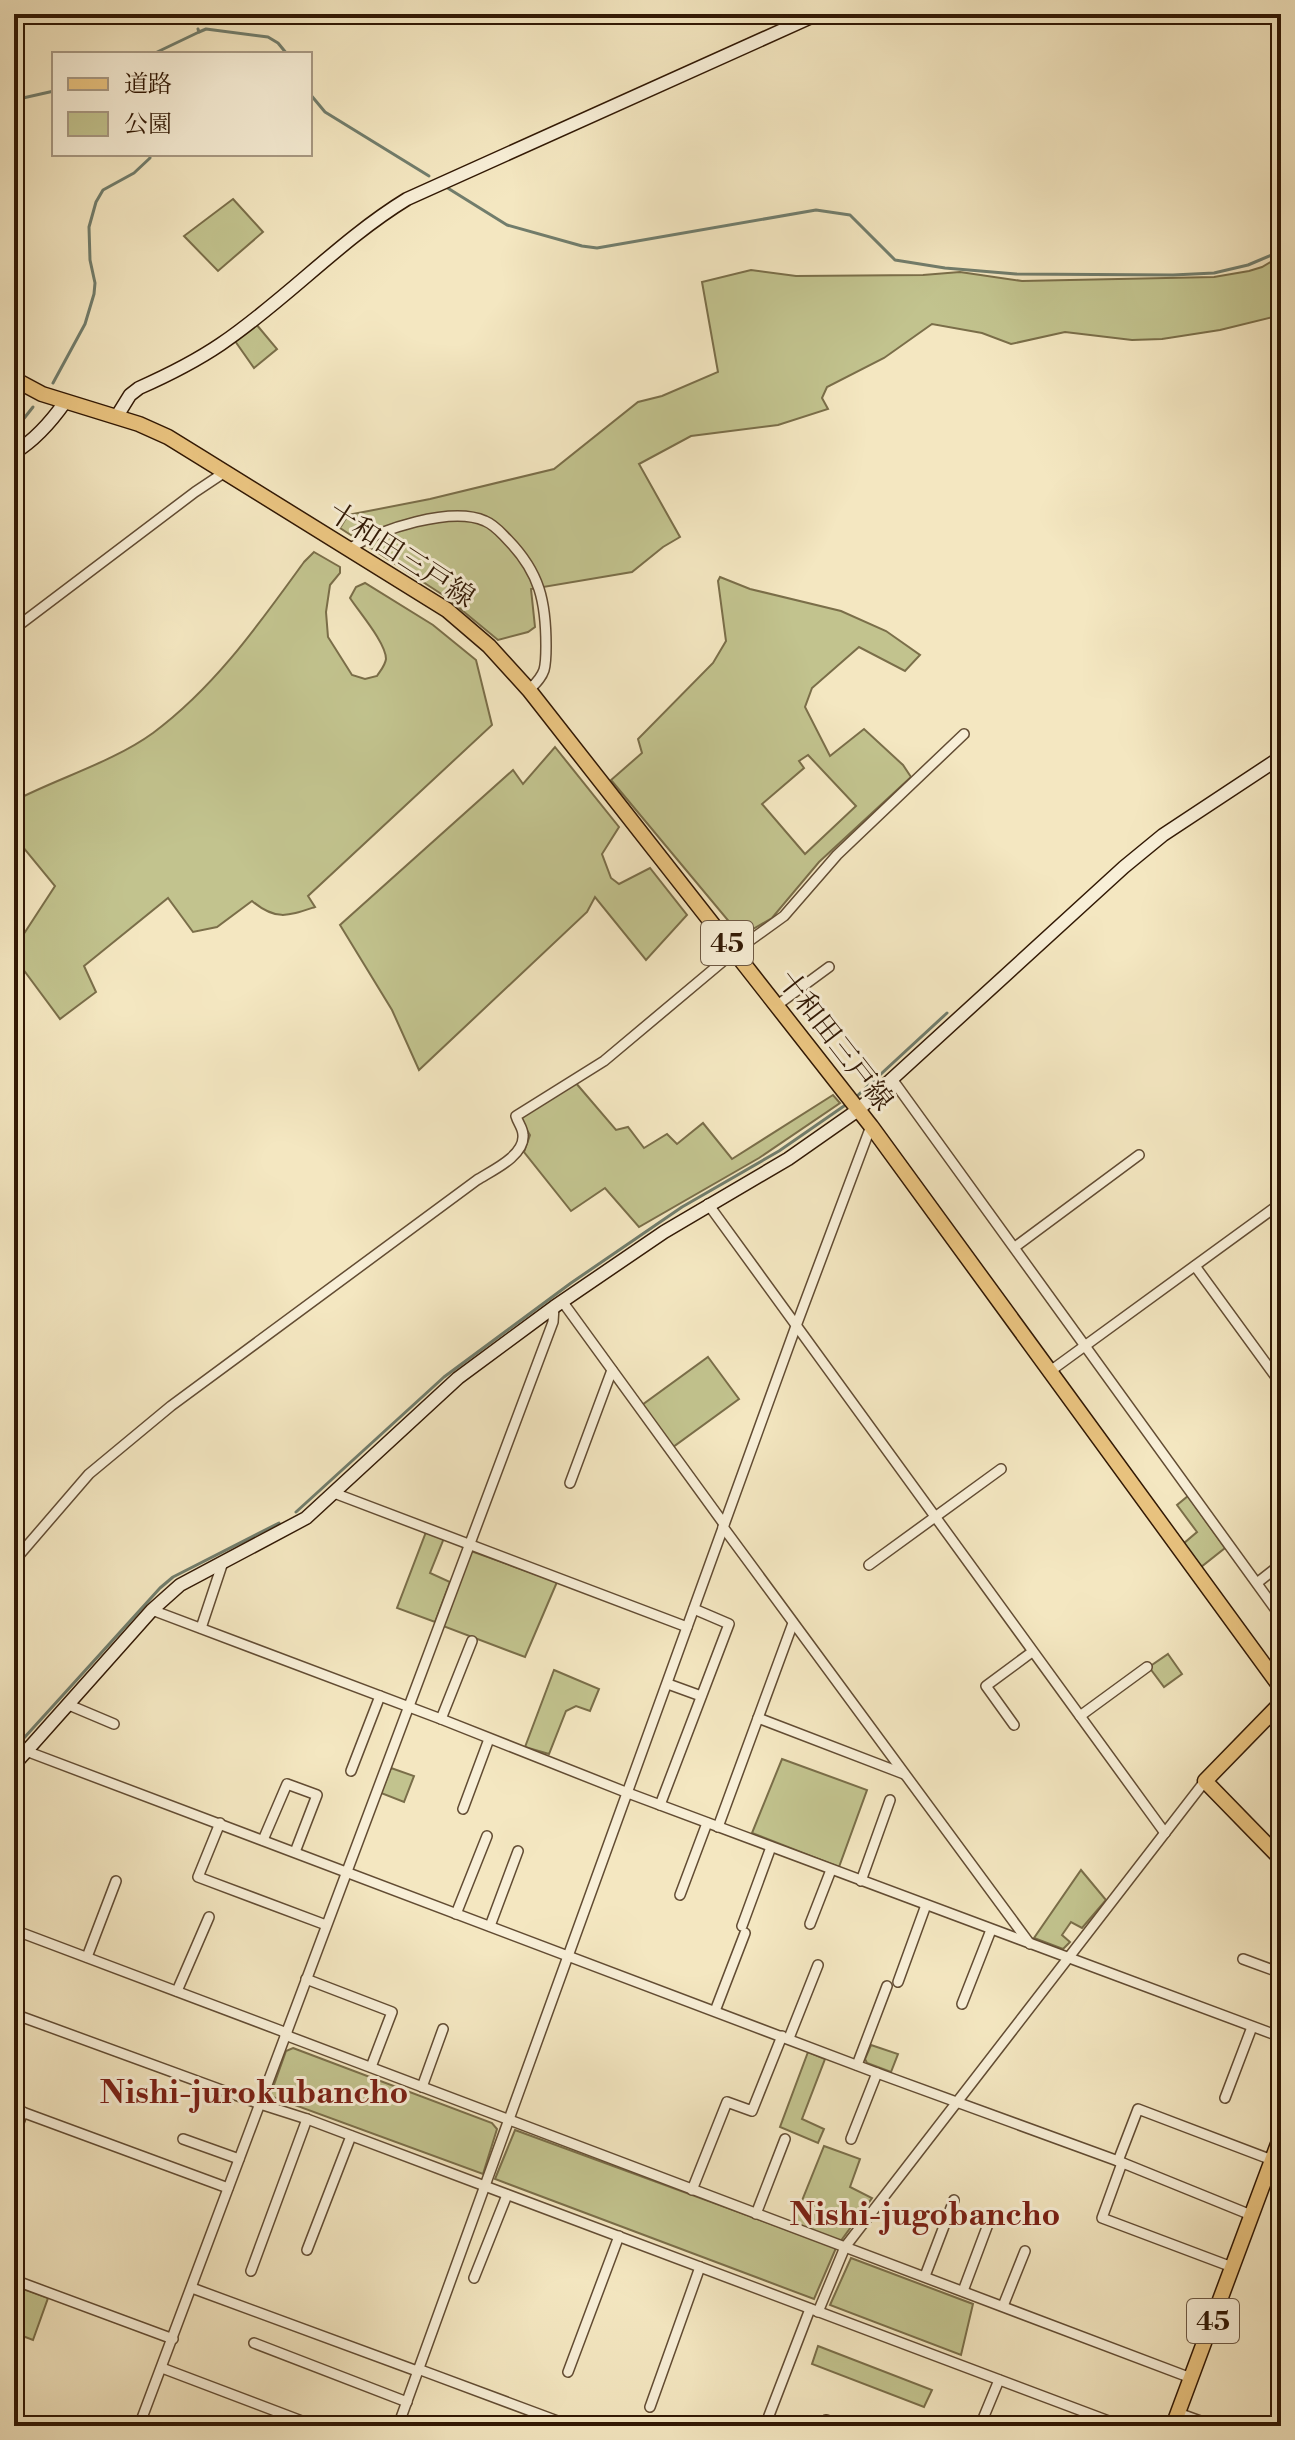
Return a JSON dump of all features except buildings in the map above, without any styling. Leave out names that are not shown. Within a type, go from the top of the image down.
[{"type":"main road","name":"十和田三戸線","points":[[14,379],[42,394],[117,416],[168,437],[447,610],[489,646],[529,690],[871,1126],[1281,1688]]},
{"type":"main road","points":[[1281,1703],[1205,1781],[1281,1859]]},
{"type":"main road","name":"45","points":[[1176,2419],[1281,2136]]},
{"type":"street","points":[[117,416],[130,395],[139,388],[220,345],[359,232],[407,199],[818,14]]},
{"type":"street","points":[[14,453],[53,420],[65,402]]},
{"type":"street","points":[[14,629],[225,472]]},
{"type":"street","points":[[351,548],[364,539],[417,521],[443,517],[472,517],[494,526],[519,552],[540,589],[544,606],[546,662],[540,679],[529,690]]},
{"type":"street","points":[[14,1561],[89,1474],[171,1406],[477,1180],[509,1160],[524,1139],[516,1116],[604,1061],[734,952],[784,916],[837,855],[964,734]]},
{"type":"street","points":[[14,1765],[152,1610],[180,1585],[294,1525],[334,1493],[458,1378],[558,1304],[708,1204],[788,1159],[858,1110],[1124,867],[1163,835],[1281,757]]},
{"type":"street","points":[[776,1006],[829,967]]},
{"type":"street","points":[[892,1079],[1281,1617]]},
{"type":"street","points":[[398,2426],[871,1126]]},
{"type":"street","points":[[1015,1247],[1139,1155]]},
{"type":"street","points":[[1049,1372],[1281,1203]]},
{"type":"street","points":[[708,1204],[1165,1833]]},
{"type":"street","points":[[1195,1266],[1281,1384]]},
{"type":"street","points":[[558,1304],[612,1370],[793,1623],[1030,1944]]},
{"type":"street","points":[[139,2426],[558,1304]]},
{"type":"street","points":[[570,1483],[612,1370]]},
{"type":"street","points":[[869,1565],[1001,1469]]},
{"type":"street","points":[[334,1493],[687,1627]]},
{"type":"street","points":[[201,1628],[223,1562]]},
{"type":"street","points":[[1257,1583],[1281,1564]]},
{"type":"street","points":[[660,1805],[729,1624],[694,1609]]},
{"type":"street","points":[[152,1610],[831,1870],[1281,2037]]},
{"type":"street","points":[[718,1827],[793,1623]]},
{"type":"street","points":[[441,1719],[472,1641]]},
{"type":"street","points":[[1014,1725],[986,1686],[1032,1652]]},
{"type":"street","points":[[1080,1716],[1147,1667]]},
{"type":"street","points":[[668,1684],[701,1696]]},
{"type":"street","points":[[351,1771],[380,1696]]},
{"type":"street","points":[[69,1705],[114,1724]]},
{"type":"street","points":[[1269,1715],[1281,1728]]},
{"type":"street","points":[[758,1718],[904,1774]]},
{"type":"street","points":[[463,1809],[489,1739]]},
{"type":"street","points":[[26,1751],[1120,2162],[1251,2215]]},
{"type":"street","points":[[765,2426],[814,2310],[845,2247],[1205,1781]]},
{"type":"street","points":[[263,1840],[287,1784],[317,1795],[295,1852]]},
{"type":"street","points":[[861,1881],[890,1800]]},
{"type":"street","points":[[220,1823],[198,1877],[326,1925]]},
{"type":"street","points":[[680,1895],[707,1823]]},
{"type":"street","points":[[456,1914],[487,1836]]},
{"type":"street","points":[[715,2011],[771,1847]]},
{"type":"street","points":[[490,1926],[518,1851]]},
{"type":"street","points":[[810,1924],[831,1870]]},
{"type":"street","points":[[87,1957],[116,1881]]},
{"type":"street","points":[[898,1982],[926,1905]]},
{"type":"street","points":[[177,1991],[209,1917]]},
{"type":"street","points":[[14,1930],[509,2121],[1191,2378]]},
{"type":"street","points":[[962,2004],[991,1930]]},
{"type":"street","points":[[1243,1959],[1281,1973]]},
{"type":"street","points":[[692,2190],[727,2102],[752,2111],[818,1965]]},
{"type":"street","points":[[306,1979],[392,2012],[371,2067]]},
{"type":"street","points":[[857,2065],[887,1986]]},
{"type":"street","points":[[14,2014],[307,2119],[1122,2426]]},
{"type":"street","points":[[1225,2098],[1252,2027]]},
{"type":"street","points":[[422,2087],[443,2029]]},
{"type":"street","points":[[851,2139],[877,2073]]},
{"type":"street","points":[[1232,2267],[1102,2218],[1138,2109],[1272,2160]]},
{"type":"street","points":[[14,2136],[18,2111],[228,2188]]},
{"type":"street","points":[[251,2271],[307,2119]]},
{"type":"street","points":[[307,2250],[351,2136]]},
{"type":"street","points":[[183,2139],[239,2159]]},
{"type":"street","points":[[756,2214],[785,2139]]},
{"type":"street","points":[[1264,2179],[1281,2185]]},
{"type":"street","points":[[474,2278],[507,2195]]},
{"type":"street","points":[[925,2276],[954,2200]]},
{"type":"street","points":[[963,2291],[987,2227]]},
{"type":"street","points":[[568,2372],[619,2236]]},
{"type":"street","points":[[1003,2306],[1025,2251]]},
{"type":"street","points":[[650,2407],[700,2267]]},
{"type":"street","points":[[14,2280],[173,2339]]},
{"type":"street","points":[[192,2288],[571,2426]]},
{"type":"street","points":[[254,2343],[407,2402]]},
{"type":"street","points":[[162,2368],[315,2426]]},
{"type":"street","points":[[980,2426],[999,2380]]},
{"type":"street","points":[[1176,2419],[1214,2426]]},
{"type":"street","points":[[826,2420],[843,2426]]},
{"type":"green space","points":[[233,199],[263,232],[218,271],[184,236]]},
{"type":"green space","points":[[1281,256],[1281,315],[1220,330],[1162,339],[1132,340],[1065,332],[1011,344],[982,333],[932,324],[884,358],[827,387],[822,398],[828,409],[778,425],[691,436],[639,464],[680,537],[632,572],[531,589],[535,627],[528,632],[498,640],[446,597],[340,528],[348,515],[554,469],[638,402],[662,396],[718,372],[702,282],[751,270],[796,276],[960,272],[1022,281],[1214,277],[1262,267]]},
{"type":"green space","points":[[256,324],[277,349],[254,368],[235,341]]},
{"type":"green space","points":[[314,552],[340,567],[340,573],[330,585],[326,612],[328,637],[352,675],[365,679],[377,676],[386,659],[377,636],[350,598],[356,587],[365,583],[433,625],[476,660],[492,725],[308,896],[315,907],[282,915],[268,912],[252,901],[217,927],[193,932],[168,898],[84,966],[96,992],[60,1019],[14,957],[14,949],[55,886],[23,847],[14,849],[14,801],[121,753],[175,715],[235,654]]},
{"type":"green space","points":[[720,577],[750,589],[841,611],[886,631],[920,655],[905,671],[859,647],[812,688],[805,707],[830,756],[864,729],[903,765],[911,777],[819,862],[772,918],[741,936],[611,780],[642,753],[638,739],[713,663],[726,641]],"holes":[[[808,755],[856,806],[805,854],[762,804],[804,768],[799,761]]]},
{"type":"green space","points":[[555,747],[619,827],[602,854],[611,878],[619,884],[650,868],[687,915],[646,960],[595,897],[587,912],[419,1070],[392,1010],[340,925],[513,770],[523,784]]},
{"type":"green space","points":[[575,1082],[616,1130],[628,1127],[644,1148],[667,1134],[677,1144],[703,1123],[732,1159],[833,1095],[840,1103],[759,1158],[639,1227],[605,1188],[571,1211],[524,1152],[530,1135],[520,1119],[523,1114]]},
{"type":"green space","points":[[708,1357],[739,1399],[673,1447],[642,1405]]},
{"type":"green space","points":[[1188,1496],[1225,1548],[1201,1567],[1183,1544],[1197,1532],[1177,1505]]},
{"type":"green space","points":[[426,1532],[444,1538],[430,1573],[450,1582],[435,1622],[397,1608]]},
{"type":"green space","points":[[471,1551],[557,1582],[525,1657],[443,1626]]},
{"type":"green space","points":[[1168,1654],[1182,1674],[1164,1687],[1149,1667]]},
{"type":"green space","points":[[554,1670],[599,1689],[590,1711],[576,1706],[566,1711],[549,1754],[525,1747]]},
{"type":"green space","points":[[782,1759],[867,1790],[839,1867],[752,1833]]},
{"type":"green space","points":[[391,1768],[414,1776],[404,1802],[381,1793]]},
{"type":"green space","points":[[1081,1870],[1106,1900],[1082,1928],[1071,1922],[1062,1935],[1070,1942],[1063,1949],[1034,1938]]},
{"type":"green space","points":[[871,2045],[898,2054],[891,2072],[867,2063],[865,2059]]},
{"type":"green space","points":[[293,2048],[492,2123],[497,2129],[483,2174],[270,2096],[286,2051]]},
{"type":"green space","points":[[808,2052],[825,2059],[802,2119],[824,2129],[818,2143],[780,2127]]},
{"type":"green space","points":[[515,2130],[836,2248],[814,2299],[495,2179]]},
{"type":"green space","points":[[824,2146],[860,2159],[850,2187],[872,2198],[840,2242],[793,2223]]},
{"type":"green space","points":[[851,2258],[973,2304],[961,2355],[830,2305]]},
{"type":"green space","points":[[15,2286],[48,2298],[33,2340],[20,2335],[21,2330],[14,2328]]},
{"type":"green space","points":[[818,2346],[932,2390],[924,2407],[812,2364]]},
{"type":"waterway","points":[[187,14],[193,20]]},
{"type":"waterway","points":[[198,29],[199,32],[206,29],[268,37],[285,52]]},
{"type":"waterway","points":[[157,52],[199,32]]},
{"type":"waterway","points":[[14,100],[52,91]]},
{"type":"waterway","points":[[312,96],[325,112],[429,176]]},
{"type":"waterway","points":[[53,383],[85,324],[94,294],[89,227],[96,202],[103,190],[134,173],[150,156]]},
{"type":"waterway","points":[[446,187],[507,225],[597,248],[816,210],[850,215],[895,260],[945,268],[1016,274],[1214,273],[1248,265],[1281,251]]},
{"type":"waterway","points":[[14,431],[33,407]]},
{"type":"waterway","points":[[856,1097],[947,1013]]},
{"type":"waterway","points":[[296,1512],[444,1377],[571,1283],[682,1207],[779,1151],[844,1106]]},
{"type":"waterway","points":[[14,1749],[160,1588],[173,1577],[279,1523]]},
{"type":"district","name":"Nishi-jurokubancho","points":[[254,2092]]},
{"type":"district","name":"Nishi-jugobancho","points":[[925,2214]]}]
